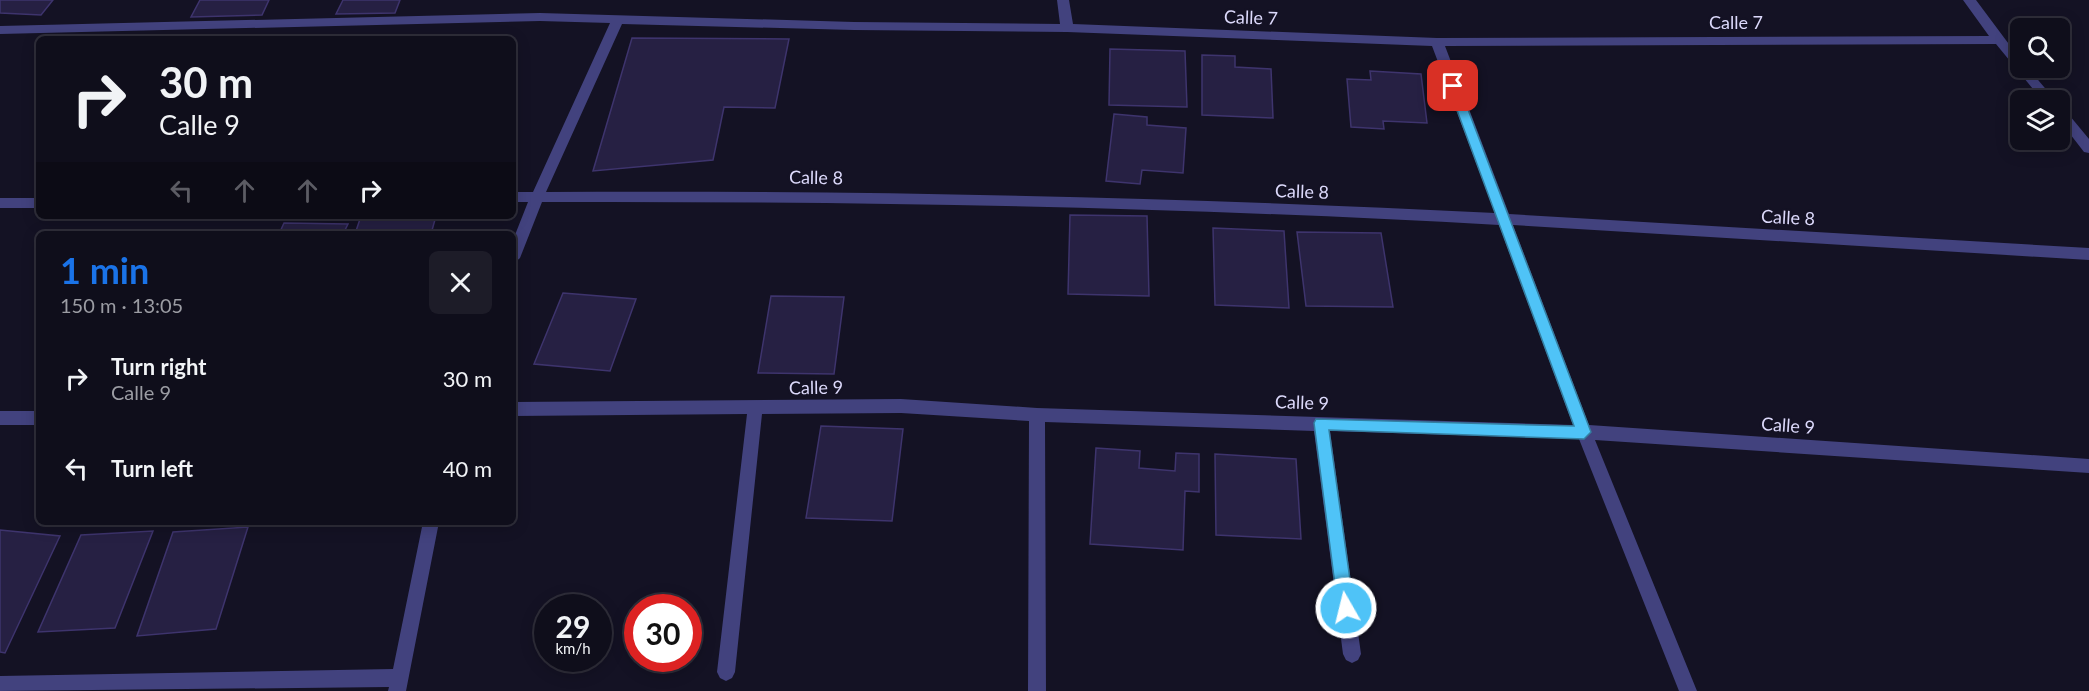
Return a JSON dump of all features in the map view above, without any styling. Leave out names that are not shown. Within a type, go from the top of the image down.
[{"type":"street","points":[[1063,0],[1067,28]]},
{"type":"street","points":[[1969,0],[2010,55]]},
{"type":"street","name":"Calle 7","points":[[0,30],[540,17],[854,26],[1067,28],[1437,42],[1997,40]]},
{"type":"street","points":[[516,250],[537,197],[618,20]]},
{"type":"street","points":[[1437,42],[1584,432],[1688,691]]},
{"type":"street","points":[[2030,78],[2041,90]]},
{"type":"street","points":[[2070,125],[2089,148]]},
{"type":"street","name":"Calle 8","points":[[516,197],[802,195],[1138,203],[1503,219],[2089,254]]},
{"type":"street","points":[[0,203],[36,202]]},
{"type":"street","name":"Calle 9","points":[[516,409],[901,406],[1037,415],[1584,432],[2089,465]]},
{"type":"street","points":[[726,672],[755,408]]},
{"type":"street","points":[[1037,415],[1037,691]]},
{"type":"street","points":[[0,418],[36,418]]},
{"type":"street","points":[[1321,423],[1352,654]]},
{"type":"street","points":[[0,685],[398,684],[430,525]]},
{"type":"building","points":[[0,0],[53,0],[41,15],[0,13]]},
{"type":"building","points":[[200,0],[269,0],[262,15],[191,17]]},
{"type":"building","points":[[343,0],[400,0],[395,13],[336,14]]},
{"type":"building","points":[[632,38],[789,39],[775,108],[724,107],[713,160],[593,171]]},
{"type":"building","points":[[1110,49],[1185,51],[1187,107],[1109,105]]},
{"type":"building","points":[[1202,55],[1235,56],[1235,67],[1271,69],[1273,118],[1202,115]]},
{"type":"building","points":[[1370,71],[1421,74],[1427,123],[1383,121],[1384,129],[1351,127],[1347,79],[1371,80]]},
{"type":"building","points":[[1114,114],[1147,117],[1147,125],[1186,128],[1183,173],[1142,170],[1140,184],[1106,181]]},
{"type":"building","points":[[1070,215],[1147,216],[1149,296],[1068,294]]},
{"type":"building","points":[[360,219],[435,219],[432,231],[356,231]]},
{"type":"building","points":[[284,223],[348,224],[344,231],[280,231]]},
{"type":"building","points":[[1213,228],[1284,231],[1289,308],[1215,305]]},
{"type":"building","points":[[1297,232],[1381,233],[1393,307],[1306,306]]},
{"type":"building","points":[[563,293],[636,299],[610,371],[534,364]]},
{"type":"building","points":[[771,296],[844,297],[834,374],[758,373]]},
{"type":"building","points":[[821,426],[903,429],[892,521],[806,518]]},
{"type":"building","points":[[1096,448],[1140,451],[1139,468],[1175,471],[1176,453],[1199,454],[1199,492],[1185,491],[1183,550],[1090,544]]},
{"type":"building","points":[[1215,454],[1296,459],[1301,539],[1216,535]]},
{"type":"building","points":[[248,527],[216,629],[137,636],[173,532]]},
{"type":"building","points":[[0,530],[60,536],[5,653],[0,652]]},
{"type":"building","points":[[153,531],[115,628],[38,632],[81,535]]},
{"type":"route","points":[[1346,608],[1321,423],[1584,432],[1453,86]]}]
